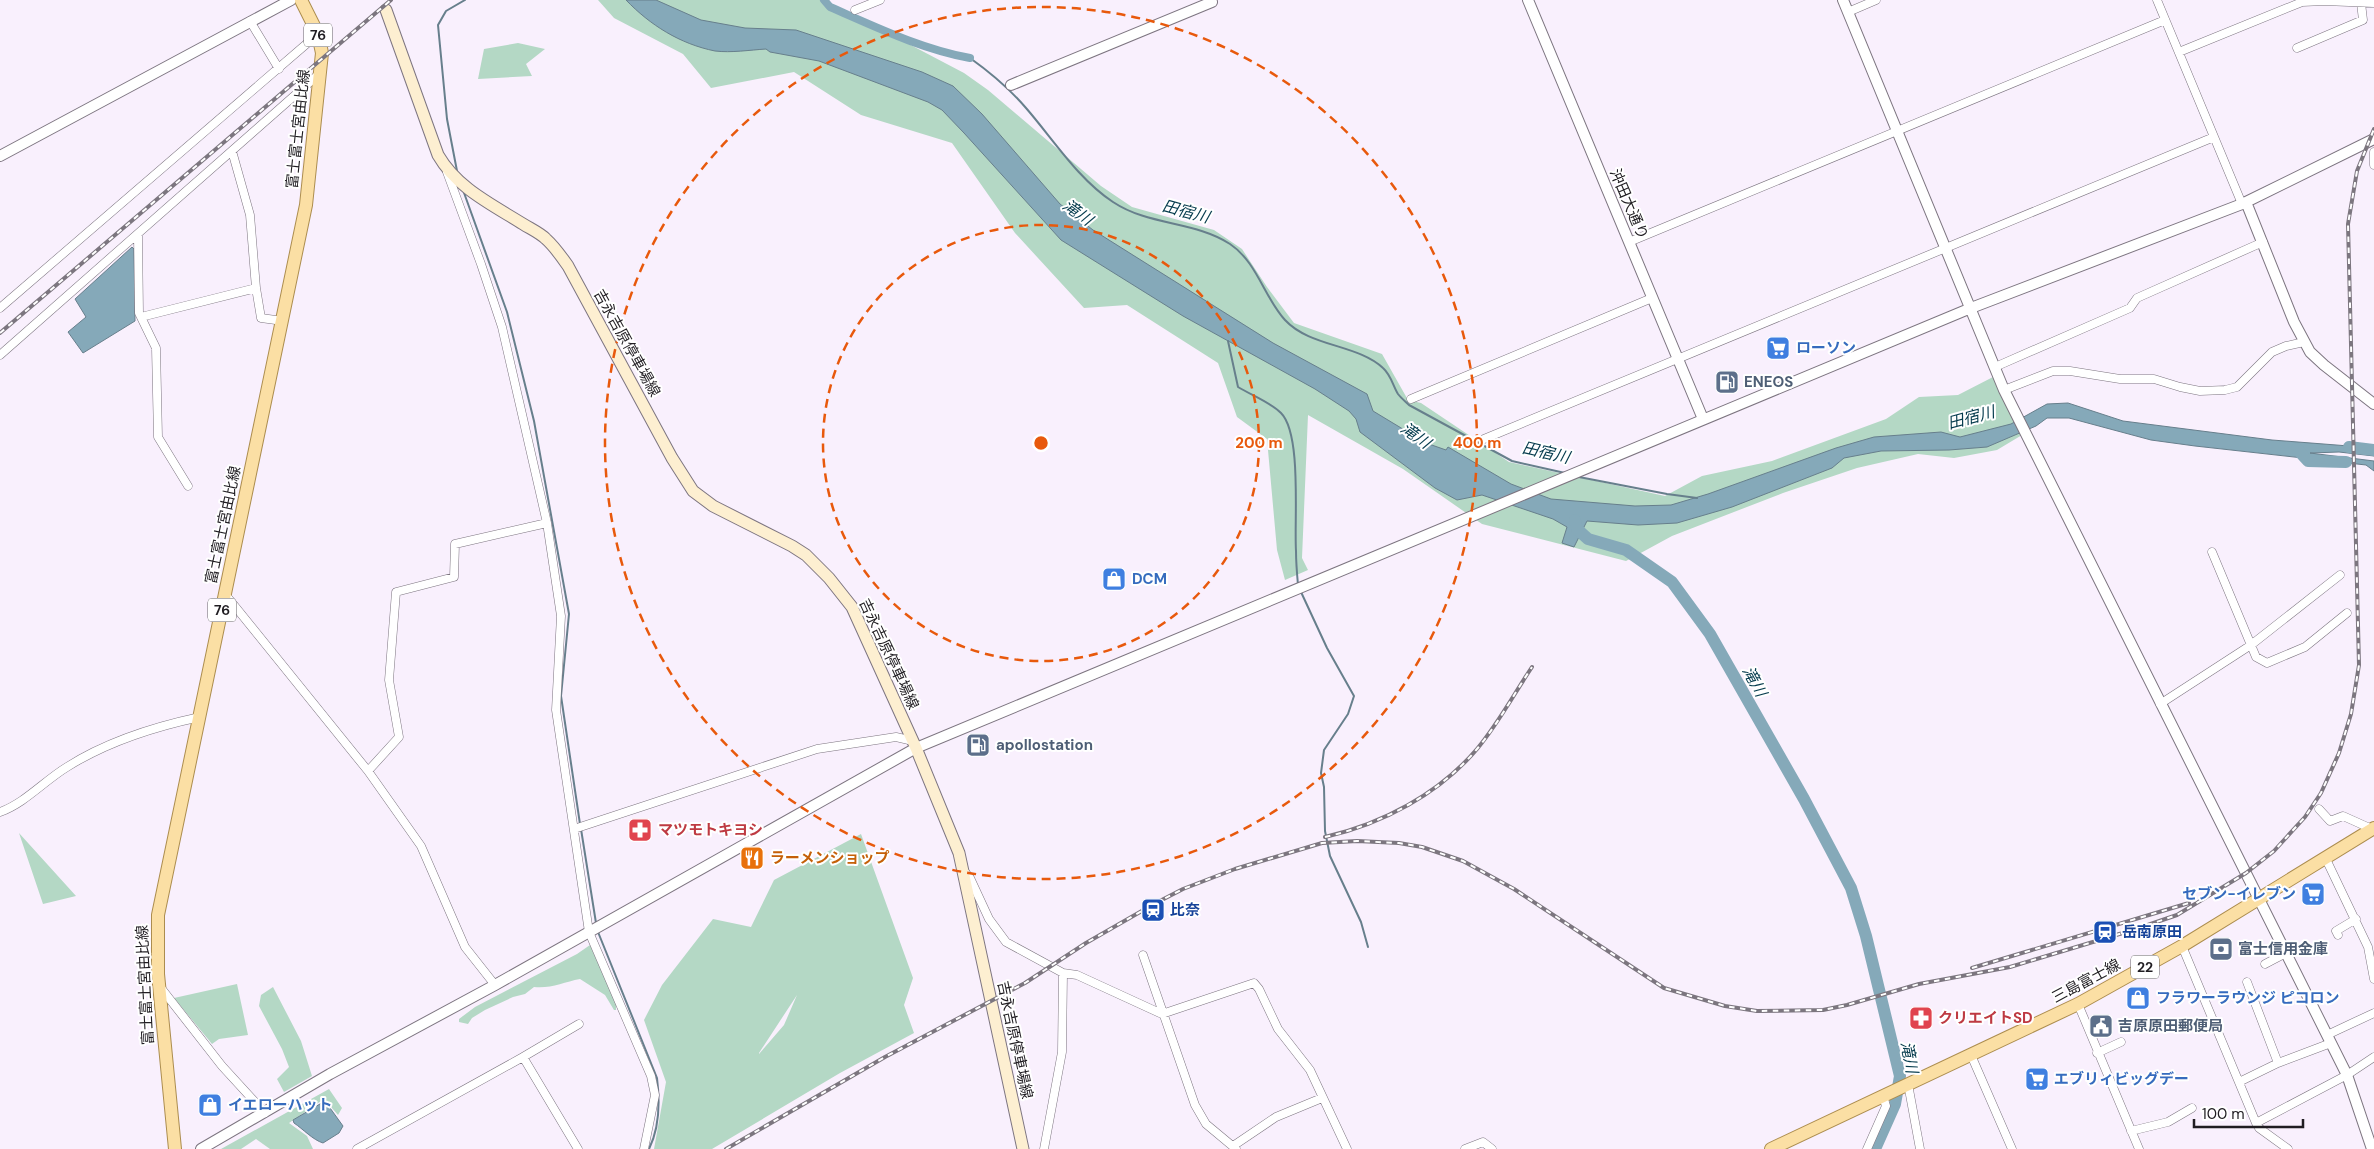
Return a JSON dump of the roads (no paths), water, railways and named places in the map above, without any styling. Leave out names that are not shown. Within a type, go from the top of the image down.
[{"type":"main road","name":"富士富士宮由比線","points":[[175,1149],[156,941],[158,915],[283,321],[311,170],[322,53],[318,34],[301,0]]},
{"type":"main road","name":"吉永吉原停車場線","points":[[386,10],[438,155],[445,167],[455,180],[471,192],[545,238],[556,249],[568,266],[672,458],[693,491],[713,506],[792,546],[806,556],[843,594],[862,627],[950,827],[963,869],[1023,1149]]},
{"type":"main road","name":"三島富士線","points":[[1771,1149],[2078,1004],[2182,946],[2373,829]]},
{"type":"street","points":[[0,156],[291,0]]},
{"type":"street","points":[[854,10],[880,0]]},
{"type":"street","points":[[1011,85],[1212,2],[1211,0]]},
{"type":"street","name":"沖田大通り","points":[[1528,0],[1703,419]]},
{"type":"street","points":[[1843,0],[2004,390],[2347,1075],[2372,1149]]},
{"type":"street","points":[[1848,12],[1876,0]]},
{"type":"street","points":[[2157,0],[2214,137],[2262,242],[2304,342],[2310,352],[2324,365],[2374,404]]},
{"type":"street","points":[[2179,52],[2302,2],[2368,2],[2363,20],[2298,48]]},
{"type":"street","points":[[1629,242],[2165,20]]},
{"type":"street","points":[[250,21],[279,69]]},
{"type":"street","points":[[0,308],[318,34]]},
{"type":"street","points":[[0,355],[320,73]]},
{"type":"street","points":[[1484,439],[2214,137]]},
{"type":"street","points":[[202,1149],[330,1074],[589,932],[914,745],[1308,584],[1971,308],[2244,203],[2374,139]]},
{"type":"street","points":[[232,152],[250,216],[256,288],[261,318],[283,321]]},
{"type":"street","points":[[2374,152],[2374,165]]},
{"type":"street","points":[[445,167],[482,264],[502,327],[547,523],[560,616],[556,710],[589,932],[652,1076],[655,1095],[644,1149]]},
{"type":"street","points":[[138,234],[139,313],[156,348],[158,437],[188,486]]},
{"type":"street","points":[[1995,367],[2130,308],[2137,298],[2262,242]]},
{"type":"street","points":[[141,316],[256,288]]},
{"type":"street","points":[[1411,399],[1652,298]]},
{"type":"street","points":[[2004,390],[2053,371],[2070,371],[2120,380],[2154,379],[2200,391],[2224,390],[2243,382],[2272,352],[2286,346],[2304,342]]},
{"type":"street","points":[[368,771],[399,737],[389,680],[396,592],[454,577],[455,544],[547,523]]},
{"type":"street","points":[[2212,552],[2256,657],[2267,662],[2305,647],[2347,613]]},
{"type":"street","points":[[2160,704],[2251,645],[2340,574]]},
{"type":"street","points":[[226,594],[368,771],[421,846],[465,947],[495,985]]},
{"type":"street","points":[[0,812],[19,802],[66,767],[92,753],[134,734],[200,717]]},
{"type":"street","points":[[574,829],[817,749],[896,736],[914,745]]},
{"type":"street","points":[[2319,809],[2330,821],[2343,816],[2373,829]]},
{"type":"street","points":[[2325,857],[2368,947],[2374,979]]},
{"type":"street","points":[[963,869],[970,878],[989,919],[1006,942],[1063,973],[1077,975],[1162,1014],[1254,983],[1260,988],[1278,1029],[1310,1070],[1347,1149]]},
{"type":"street","points":[[2338,935],[2336,931],[2356,919]]},
{"type":"street","points":[[2182,946],[2256,1123],[2259,1128],[2288,1149]]},
{"type":"street","points":[[2265,964],[2286,953]]},
{"type":"street","points":[[1143,955],[1195,1105],[1206,1124],[1235,1147],[1276,1117],[1322,1098]]},
{"type":"street","points":[[1044,1149],[1062,1052],[1063,973]]},
{"type":"street","points":[[2248,982],[2278,1063]]},
{"type":"street","points":[[160,987],[222,1066],[265,1113]]},
{"type":"street","points":[[2078,1004],[2139,1149]]},
{"type":"street","points":[[2238,1082],[2329,1039],[2374,1013]]},
{"type":"street","points":[[357,1149],[373,1145],[579,1024]]},
{"type":"street","points":[[2097,1053],[2122,1042]]},
{"type":"street","points":[[1971,1055],[2012,1149]]},
{"type":"street","points":[[523,1057],[578,1149]]},
{"type":"street","points":[[2256,1123],[2347,1075],[2374,1057]]},
{"type":"street","points":[[1907,1085],[1920,1149]]},
{"type":"street","points":[[1867,1149],[1886,1106],[1888,1094]]},
{"type":"street","points":[[2132,1131],[2168,1122],[2192,1108]]},
{"type":"street","points":[[1465,1149],[1483,1142],[1492,1149]]},
{"type":"water","points":[[626,0],[656,0],[701,20],[745,28],[796,30],[922,72],[953,86],[982,114],[1060,204],[1093,230],[1273,343],[1367,394],[1373,411],[1426,443],[1446,450],[1448,447],[1511,484],[1551,499],[1635,506],[1671,505],[1708,494],[1836,448],[1874,437],[1941,432],[1960,437],[2011,424],[2047,404],[2068,403],[2123,421],[2272,440],[2362,447],[2374,456],[2339,452],[2310,453],[2374,461],[2374,471],[2366,465],[2151,440],[2069,418],[2047,418],[2036,426],[1987,447],[1949,450],[1881,451],[1844,458],[1832,468],[1732,507],[1677,523],[1638,525],[1587,521],[1574,547],[1562,543],[1567,527],[1553,519],[1482,495],[1457,500],[1435,488],[1360,432],[1356,419],[1349,411],[1315,389],[1183,316],[1061,240],[942,110],[928,102],[819,61],[770,52],[766,49],[721,52],[690,44],[655,25]]},
{"type":"water","points":[[132,247],[134,249],[135,321],[83,353],[68,332],[86,317],[75,299]]},
{"type":"water","points":[[325,1101],[343,1126],[339,1133],[323,1143],[308,1134],[294,1123],[293,1120]]},
{"type":"waterway","points":[[457,171],[447,119],[438,25],[446,11],[465,0]]},
{"type":"waterway","name":"田宿川","points":[[824,0],[830,7],[899,37],[934,49],[970,58]]},
{"type":"waterway","name":"田宿川","points":[[970,58],[1013,94],[1066,158],[1100,193],[1127,210],[1157,220],[1202,231],[1230,244],[1247,260],[1271,301],[1285,320],[1295,329],[1307,336],[1347,349],[1372,360],[1386,371],[1398,394],[1409,405],[1512,461],[1565,473]]},
{"type":"waterway","points":[[463,190],[507,312],[534,421],[569,614],[561,696],[580,824]]},
{"type":"waterway","points":[[1228,341],[1238,387],[1277,409],[1288,424],[1292,439],[1296,479],[1298,585]]},
{"type":"waterway","name":"田宿川","points":[[2349,447],[2374,450]]},
{"type":"waterway","points":[[2297,449],[2308,461],[2346,462]]},
{"type":"waterway","name":"田宿川","points":[[1579,477],[1697,498]]},
{"type":"waterway","name":"滝川","points":[[1575,520],[1577,529],[1588,539],[1626,550],[1672,582],[1710,634],[1804,799],[1851,888],[1866,936],[1900,1076],[1895,1104],[1875,1149]]},
{"type":"waterway","points":[[1301,592],[1327,648],[1354,696],[1348,714],[1324,750],[1321,773],[1324,787],[1325,831],[1330,856],[1361,922],[1368,947]]},
{"type":"waterway","points":[[581,829],[596,923]]},
{"type":"waterway","points":[[598,932],[657,1078],[659,1096],[657,1123],[649,1149]]},
{"type":"railway","points":[[0,333],[391,0]]},
{"type":"railway","points":[[726,1149],[885,1057],[1025,983],[1086,943],[1183,889],[1235,869],[1322,843],[1357,841],[1399,843],[1422,847],[1463,861],[1514,889],[1664,988],[1725,1006],[1757,1011],[1823,1010],[1919,984],[2010,967],[2177,915],[2246,873],[2274,851],[2305,817],[2321,793],[2339,753],[2351,714],[2359,665],[2348,224],[2357,171],[2374,129]]},
{"type":"railway","points":[[1325,837],[1367,824],[1388,815],[1408,805],[1445,780],[1462,765],[1485,739],[1532,667]]},
{"type":"railway","points":[[1972,968],[2189,903]]},
{"type":"place","name":"ローソン","points":[[1778,348]]},
{"type":"place","name":"ENEOS","points":[[1727,382]]},
{"type":"place","name":"DCM","points":[[1114,579]]},
{"type":"place","name":"apollostation","points":[[978,745]]},
{"type":"place","name":"マツモトキヨシ","points":[[640,830]]},
{"type":"place","name":"ラーメンショップ","points":[[752,858]]},
{"type":"place","name":"セブン-イレブン","points":[[2313,894]]},
{"type":"place","name":"比奈","points":[[1153,910]]},
{"type":"place","name":"岳南原田","points":[[2105,932]]},
{"type":"place","name":"富士信用金庫","points":[[2221,949]]},
{"type":"place","name":"フラワーラウンジ ピコロン","points":[[2138,998]]},
{"type":"place","name":"クリエイトSD","points":[[1921,1018]]},
{"type":"place","name":"吉原原田郵便局","points":[[2101,1026]]},
{"type":"place","name":"エブリィビッグデー","points":[[2037,1079]]},
{"type":"place","name":"イエローハット","points":[[210,1105]]}]
